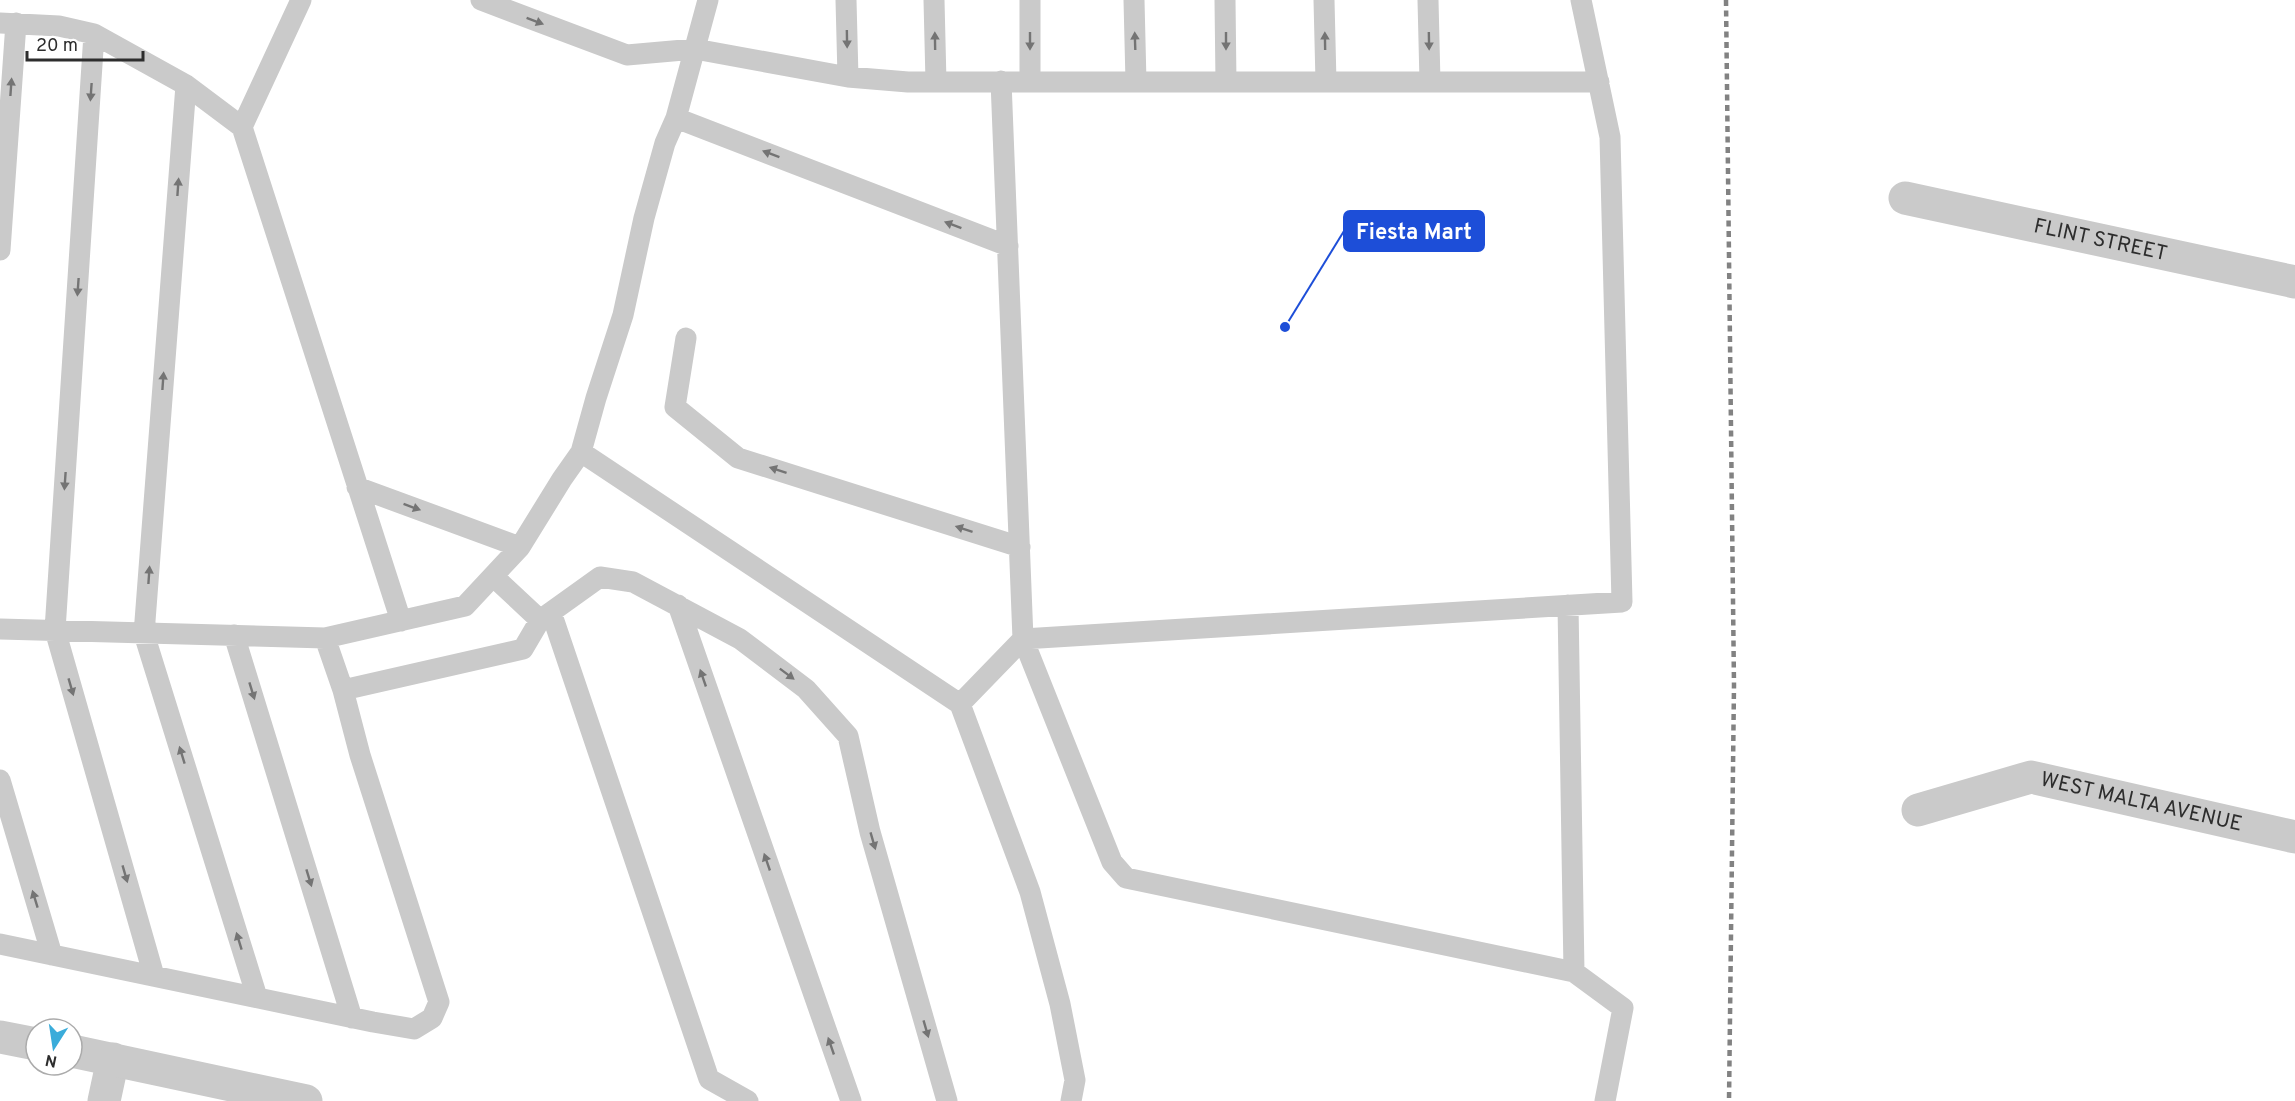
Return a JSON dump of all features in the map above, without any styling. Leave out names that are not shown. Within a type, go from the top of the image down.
[{"type":"street","name":"FLINT STREET","points":[[1905,198],[2295,282]]},
{"type":"street","name":"WEST MALTA AVENUE","points":[[1918,810],[2031,777],[2295,837]]},
{"type":"street","points":[[0,1036],[24,1041]]},
{"type":"street","points":[[84,1053],[306,1101]]},
{"type":"street","points":[[104,1101],[113,1059]]},
{"type":"lane","points":[[242,127],[301,0]]},
{"type":"lane","points":[[481,0],[627,55],[695,49],[848,78],[936,82],[1599,82]]},
{"type":"lane","points":[[0,629],[325,638],[465,606],[520,547],[581,452],[623,315],[644,218],[665,143],[676,118],[708,0]]},
{"type":"lane","points":[[846,0],[848,78]]},
{"type":"lane","points":[[934,0],[936,82]]},
{"type":"lane","points":[[1030,0],[1030,82]]},
{"type":"lane","points":[[1134,0],[1136,82]]},
{"type":"lane","points":[[1225,0],[1226,82]]},
{"type":"lane","points":[[1324,0],[1326,82]]},
{"type":"lane","points":[[1428,0],[1430,82]]},
{"type":"lane","points":[[960,704],[1023,639],[1622,602],[1610,137],[1581,0]]},
{"type":"lane","points":[[0,250],[8,23],[59,26],[94,34],[186,84],[242,127],[401,621]]},
{"type":"lane","points":[[94,34],[55,630],[154,976]]},
{"type":"lane","points":[[1001,81],[1023,639],[1112,862],[1126,878],[1574,972],[1623,1008],[1605,1101]]},
{"type":"lane","points":[[186,84],[144,634],[257,997]]},
{"type":"lane","points":[[676,118],[1008,246]]},
{"type":"lane","points":[[686,339],[675,406],[738,458],[1020,547]]},
{"type":"lane","points":[[581,452],[960,704],[1030,892],[1059,1004],[1075,1080],[1071,1101]]},
{"type":"lane","points":[[357,487],[520,547]]},
{"type":"lane","points":[[494,577],[546,616],[708,1079],[748,1101]]},
{"type":"lane","points":[[343,690],[523,649],[546,616],[600,577],[633,582],[740,639],[806,689],[848,736],[870,832],[947,1101]]},
{"type":"lane","points":[[678,605],[851,1101]]},
{"type":"lane","points":[[1568,605],[1574,972]]},
{"type":"lane","points":[[234,635],[352,1018]]},
{"type":"lane","points":[[0,944],[414,1029],[432,1018],[439,1002],[325,638]]},
{"type":"lane","points":[[0,780],[52,955]]},
{"type":"railway","points":[[1726,0],[1734,685],[1729,1101]]},
{"type":"place","name":"Fiesta Mart","points":[[1285,327]]}]
